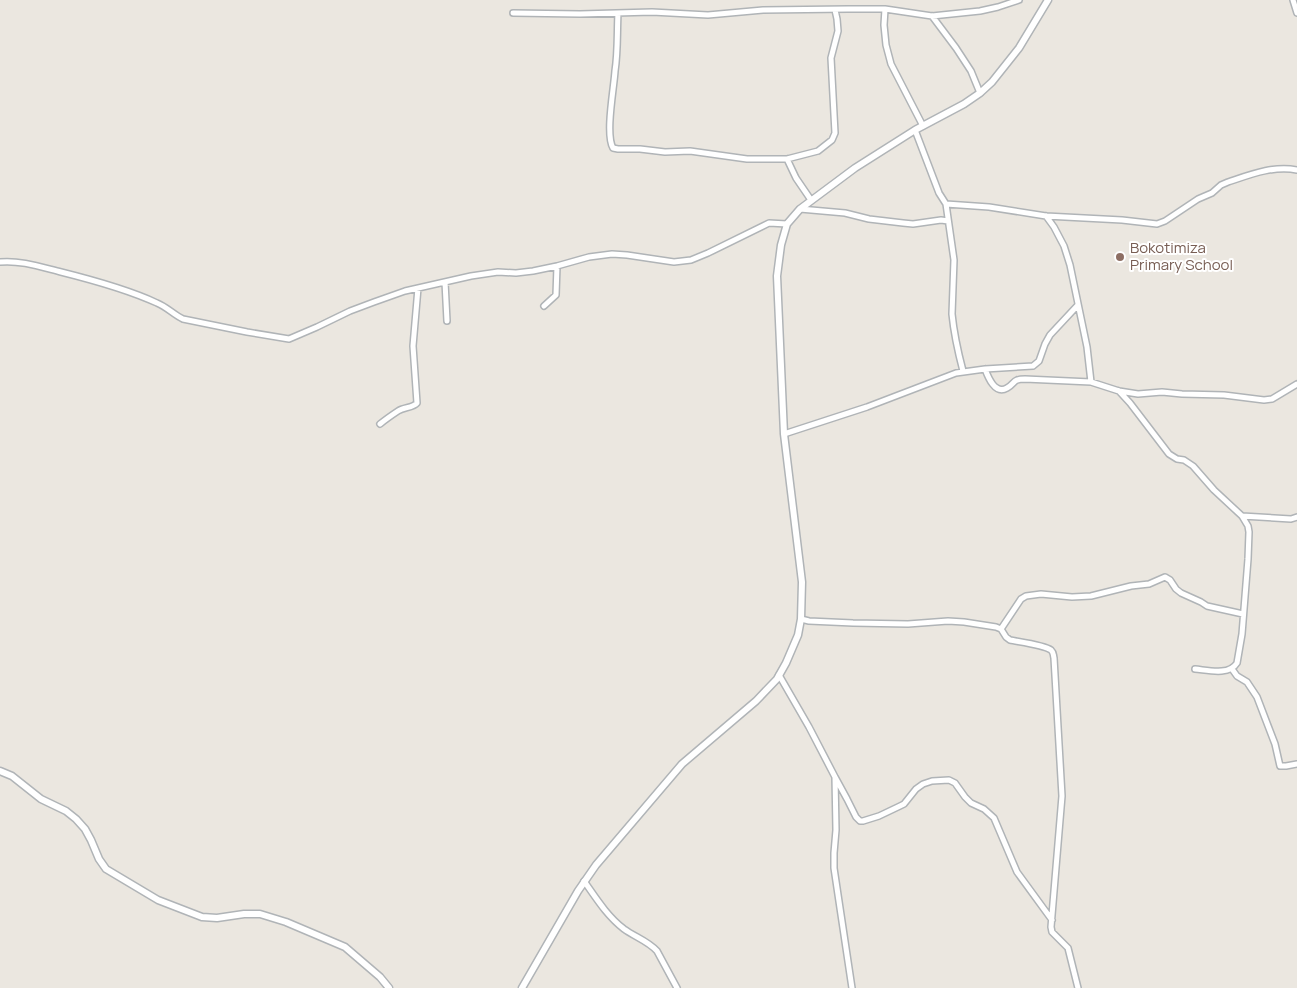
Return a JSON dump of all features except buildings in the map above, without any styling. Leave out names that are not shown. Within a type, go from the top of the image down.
[{"type":"street","points":[[513,13],[588,14],[657,12],[708,15],[763,10],[885,9],[932,16],[980,11],[1019,0]]},
{"type":"street","points":[[522,988],[584,881],[682,764],[756,701],[779,675],[786,664],[798,635],[801,619],[802,582],[784,434],[777,276],[781,245],[787,224],[800,209],[855,168],[980,93],[992,82],[1019,48],[1048,0]]},
{"type":"street","points":[[1293,0],[1297,13]]},
{"type":"street","points":[[885,9],[886,45],[891,64],[923,126]]},
{"type":"street","points":[[618,13],[616,70],[610,132],[610,141],[613,148],[665,152],[701,152],[747,159],[787,159],[818,151],[832,140],[835,133],[831,58],[838,31],[835,10]]},
{"type":"street","points":[[932,16],[972,71],[980,93]]},
{"type":"street","points":[[916,130],[946,204],[954,260],[952,314],[963,371]]},
{"type":"street","points":[[787,159],[796,178],[811,200]]},
{"type":"street","points":[[946,204],[1046,216],[1129,220],[1158,224],[1198,199],[1212,193],[1224,183],[1273,170],[1288,168],[1297,170]]},
{"type":"street","points":[[800,209],[845,213],[869,219],[912,224],[941,220],[948,221]]},
{"type":"street","points":[[1046,216],[1064,246],[1070,265],[1087,347],[1091,382]]},
{"type":"street","points":[[0,262],[32,264],[107,285],[160,304],[183,319],[285,339],[298,336],[356,308],[418,288],[444,282],[487,273],[533,271],[589,257],[612,254],[674,262],[691,260],[708,254],[769,223],[787,224]]},
{"type":"street","points":[[544,306],[556,295],[558,266]]},
{"type":"street","points":[[444,282],[447,321]]},
{"type":"street","points":[[380,424],[398,411],[415,406],[417,403],[413,346],[418,288]]},
{"type":"street","points":[[784,434],[867,407],[932,381],[963,371],[986,368],[1029,367],[1036,364],[1050,335],[1078,305]]},
{"type":"street","points":[[986,368],[991,382],[996,388],[1002,389],[1019,379],[1091,382],[1119,391],[1138,394],[1162,392],[1224,394],[1264,400],[1272,399],[1297,384]]},
{"type":"street","points":[[1119,391],[1130,402],[1169,454],[1193,466],[1214,490],[1242,516],[1248,526],[1248,559],[1237,664],[1232,669],[1223,671],[1195,669]]},
{"type":"street","points":[[1242,516],[1297,518]]},
{"type":"street","points":[[1001,629],[1021,599],[1026,596],[1041,594],[1072,597],[1091,596],[1131,586],[1149,584],[1165,577],[1181,593],[1207,606],[1243,614]]},
{"type":"street","points":[[801,619],[853,623],[908,624],[948,621],[978,623],[996,626],[1010,640],[1045,647],[1053,653],[1062,796],[1051,928],[1052,932],[1068,948],[1078,988]]},
{"type":"street","points":[[1232,669],[1237,676],[1247,682],[1257,698],[1275,744],[1280,766],[1297,764]]},
{"type":"street","points":[[779,675],[809,727],[856,817],[863,821],[900,806],[923,784],[932,781],[949,780],[955,783],[971,803],[984,809],[994,818],[1017,872],[1052,921]]},
{"type":"street","points":[[0,771],[12,776],[41,799],[66,811],[76,819],[85,829],[99,859],[106,868],[158,900],[202,917],[218,918],[244,914],[260,914],[286,922],[345,947],[390,988]]},
{"type":"street","points":[[835,777],[836,830],[834,868],[852,988]]},
{"type":"street","points":[[584,881],[613,920],[657,950],[677,988]]},
{"type":"place","name":"Bokotimiza Primary School","points":[[1120,257]]}]
